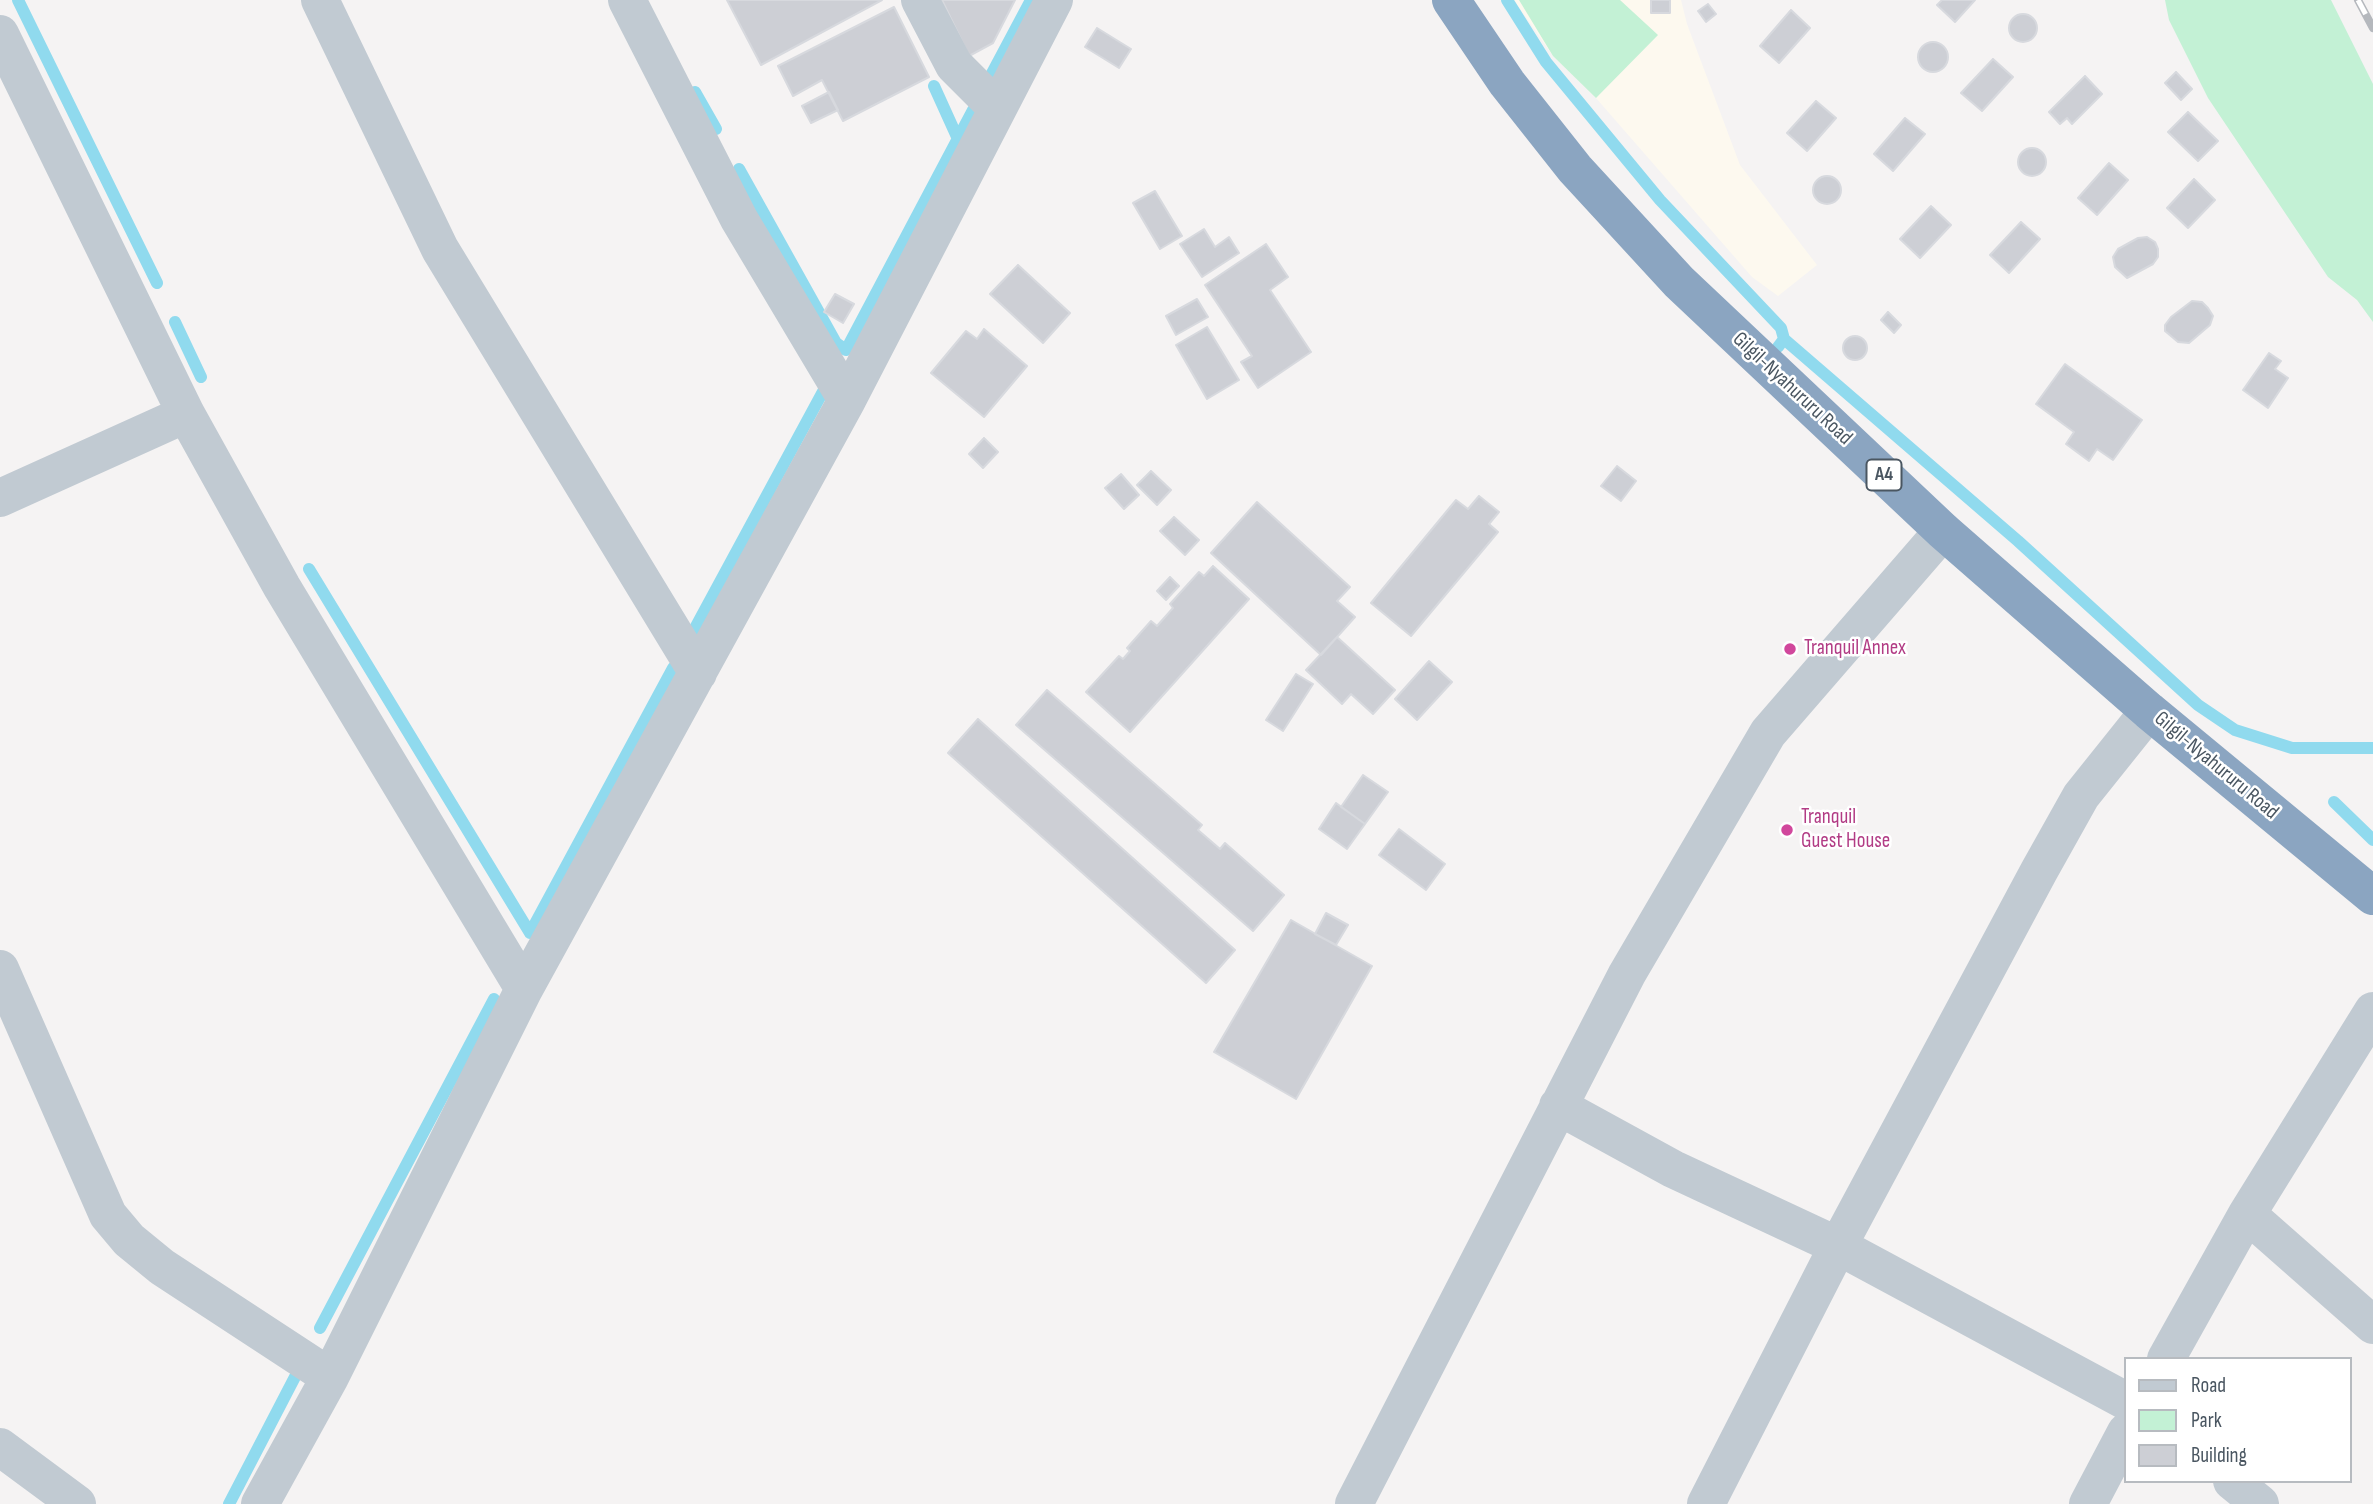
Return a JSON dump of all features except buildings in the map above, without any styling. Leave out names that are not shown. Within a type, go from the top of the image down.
[{"type":"highway","name":"Gilgil-Nyahururu Road","points":[[1451,0],[1507,83],[1584,179],[1679,282],[1943,531],[2149,711],[2373,895]]},
{"type":"street","points":[[320,0],[440,249],[698,673]]},
{"type":"street","points":[[627,0],[739,219],[847,400]]},
{"type":"street","points":[[920,0],[954,65],[997,108]]},
{"type":"street","points":[[260,1504],[330,1377],[524,989],[847,400],[1054,0]]},
{"type":"street","points":[[0,34],[9,75],[186,414],[282,587],[524,989]]},
{"type":"street","points":[[0,498],[186,414]]},
{"type":"street","points":[[1354,1504],[1627,974],[1768,733],[1943,531]]},
{"type":"street","points":[[1706,1504],[1838,1246],[2081,796],[2149,711]]},
{"type":"street","points":[[0,969],[108,1215],[129,1240],[162,1267],[330,1377]]},
{"type":"street","points":[[2167,1357],[2247,1214],[2370,1023]]},
{"type":"street","points":[[1558,1106],[1673,1169],[1838,1246],[2124,1400]]},
{"type":"street","points":[[2247,1214],[2373,1325]]},
{"type":"street","points":[[2088,1504],[2124,1436]]},
{"type":"street","points":[[0,1447],[78,1504]]},
{"type":"street","points":[[2234,1483],[2260,1504]]},
{"type":"shaded area","points":[[1514,0],[1681,0],[1687,24],[1740,165],[1817,265],[1778,296],[1752,277],[1596,98],[1553,56]]},
{"type":"green space","points":[[1519,0],[1620,0],[1658,35],[1596,98],[1553,56]]},
{"type":"green space","points":[[2165,0],[2331,0],[2373,84],[2373,322],[2357,300],[2328,277],[2208,98],[2169,20]]},
{"type":"waterway","points":[[18,0],[157,283]]},
{"type":"waterway","points":[[990,77],[1031,0]]},
{"type":"waterway","points":[[1507,0],[1546,62],[1660,200],[1781,328],[1784,339],[1778,347]]},
{"type":"waterway","points":[[934,86],[958,139]]},
{"type":"waterway","points":[[695,92],[716,129]]},
{"type":"waterway","points":[[739,169],[836,343],[846,350],[973,110]]},
{"type":"waterway","points":[[175,322],[201,377]]},
{"type":"waterway","points":[[1784,339],[2018,541],[2198,705],[2235,730],[2292,748],[2373,748]]},
{"type":"waterway","points":[[694,630],[826,386]]},
{"type":"waterway","points":[[309,569],[530,933]]},
{"type":"waterway","points":[[530,933],[673,668]]},
{"type":"waterway","points":[[2334,802],[2373,840]]},
{"type":"waterway","points":[[320,1328],[494,999]]},
{"type":"waterway","points":[[229,1504],[297,1373]]},
{"type":"railway","points":[[2358,0],[2373,28]]},
{"type":"place","name":"Tranquil Annex","points":[[1790,649]]},
{"type":"place","name":"Tranquil Guest House","points":[[1787,830]]}]
